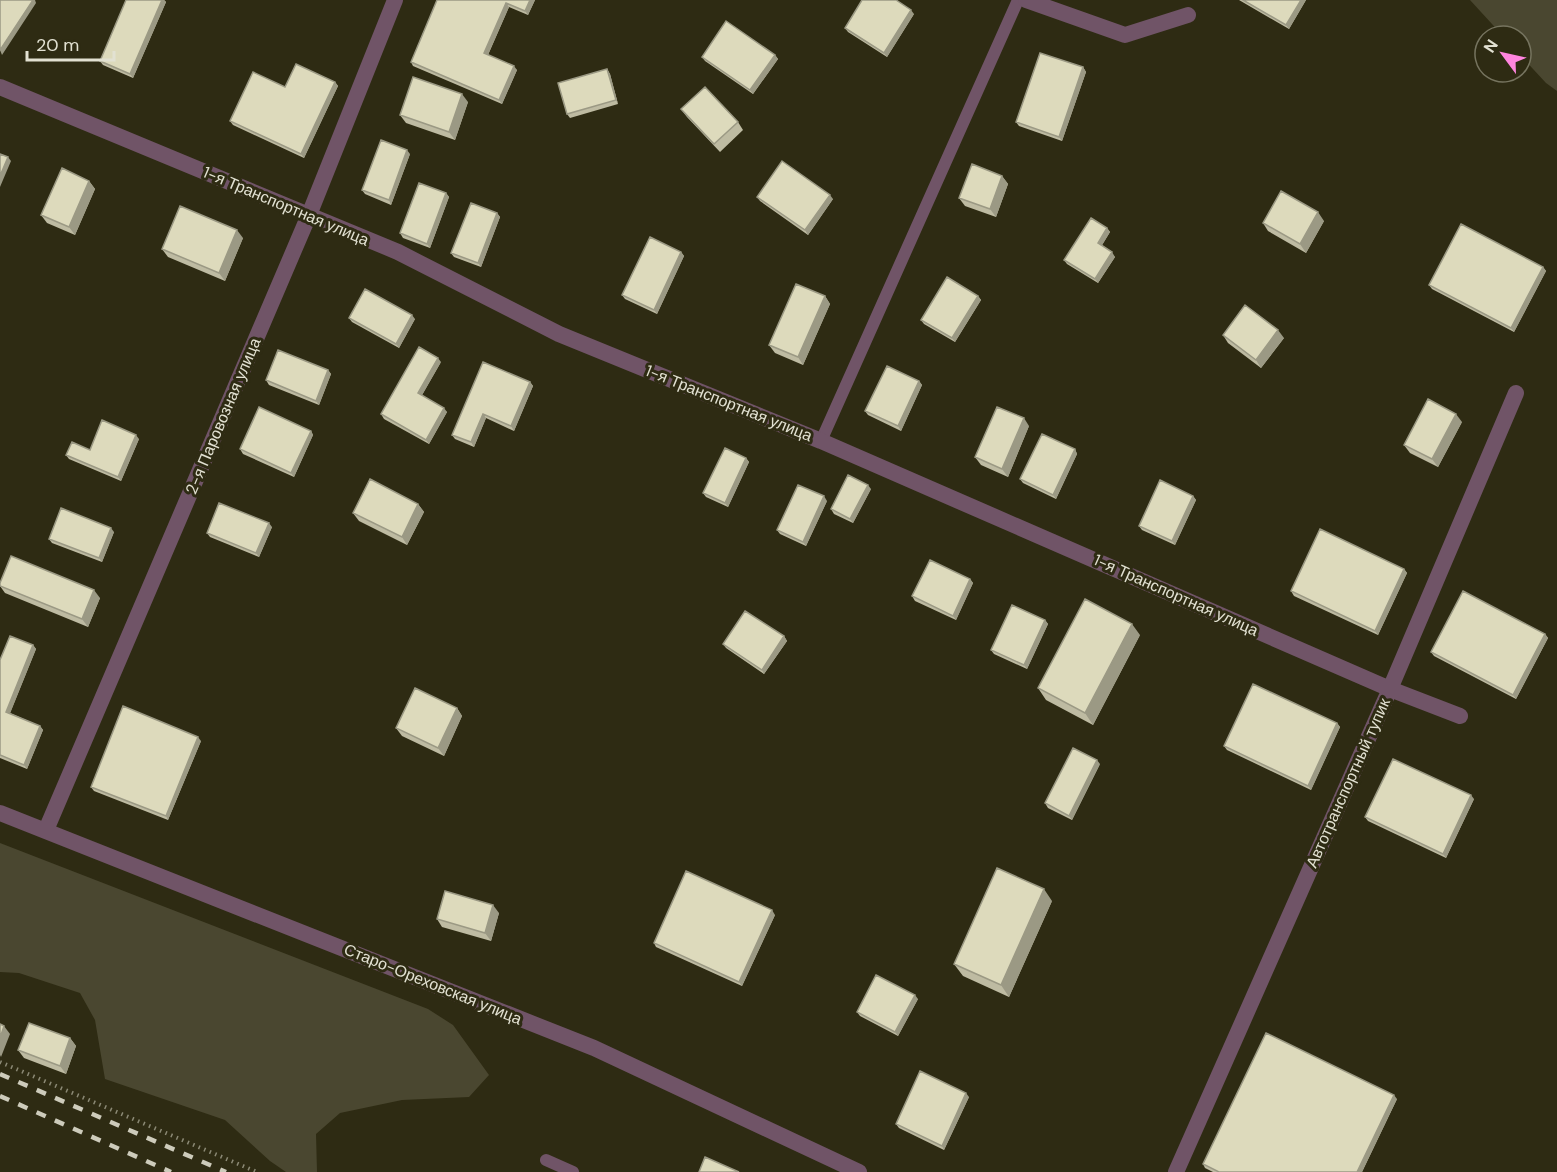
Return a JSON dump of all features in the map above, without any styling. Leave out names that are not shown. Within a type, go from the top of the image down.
[{"type":"street","name":"2-я Паровозная улица","points":[[46,830],[309,215],[395,0]]},
{"type":"street","points":[[1026,0],[1125,35],[1188,15]]},
{"type":"street","name":"1-я Транспортная улица","points":[[0,87],[398,252],[559,334],[821,441],[1390,689],[1460,716]]},
{"type":"street","name":"Автотранспортный тупик","points":[[1176,1172],[1390,689],[1516,393]]},
{"type":"street","name":"Старо-Ореховская улица","points":[[0,813],[594,1048],[858,1172]]},
{"type":"lane","points":[[821,441],[1018,0]]},
{"type":"lane","points":[[546,1160],[573,1172]]},
{"type":"path","points":[[0,1062],[257,1172]]},
{"type":"shaded area","points":[[1470,0],[1557,0],[1557,91],[1533,69],[1533,24],[1492,24]]},
{"type":"shaded area","points":[[0,843],[428,1009],[453,1025],[489,1075],[469,1097],[402,1100],[340,1113],[316,1134],[317,1172],[286,1172],[270,1161],[225,1120],[105,1079],[95,1020],[80,993],[19,973],[0,972]]},
{"type":"building","points":[[0,0],[33,0],[0,50]]},
{"type":"building","points":[[126,0],[162,0],[130,74],[100,61]]},
{"type":"building","points":[[437,0],[530,0],[525,11],[506,3],[484,53],[514,66],[499,100],[411,62]]},
{"type":"building","points":[[862,0],[896,0],[911,10],[884,53],[845,28]]},
{"type":"building","points":[[1243,0],[1301,0],[1286,25]]},
{"type":"building","points":[[726,21],[775,55],[750,90],[702,57]]},
{"type":"building","points":[[1040,53],[1083,67],[1059,137],[1016,122]]},
{"type":"building","points":[[296,64],[335,82],[301,154],[230,121],[253,72],[285,87]]},
{"type":"building","points":[[607,69],[616,100],[567,114],[558,83]]},
{"type":"building","points":[[413,77],[462,94],[449,132],[400,115]]},
{"type":"building","points":[[705,87],[738,122],[714,144],[681,109]]},
{"type":"building","points":[[381,140],[407,150],[389,200],[362,190]]},
{"type":"building","points":[[0,154],[8,157],[0,176]]},
{"type":"building","points":[[782,161],[830,195],[805,230],[757,197]]},
{"type":"building","points":[[972,164],[1002,176],[990,209],[959,198]]},
{"type":"building","points":[[62,168],[89,181],[69,227],[41,215]]},
{"type":"building","points":[[419,183],[446,193],[427,244],[400,233]]},
{"type":"building","points":[[1281,191],[1318,212],[1300,244],[1263,223]]},
{"type":"building","points":[[471,203],[497,213],[478,263],[451,253]]},
{"type":"building","points":[[180,206],[237,230],[219,273],[162,249]]},
{"type":"building","points":[[1091,218],[1107,228],[1098,243],[1112,252],[1095,279],[1064,260]]},
{"type":"building","points":[[1461,224],[1543,267],[1511,328],[1429,285]]},
{"type":"building","points":[[650,237],[681,252],[654,310],[622,295]]},
{"type":"building","points":[[947,277],[978,296],[952,338],[921,320]]},
{"type":"building","points":[[796,284],[825,296],[798,357],[769,345]]},
{"type":"building","points":[[365,289],[412,315],[396,344],[349,318]]},
{"type":"building","points":[[1245,305],[1278,330],[1256,360],[1223,335]]},
{"type":"building","points":[[419,347],[438,358],[418,393],[444,408],[426,440],[381,414]]},
{"type":"building","points":[[278,350],[328,370],[316,401],[266,380]]},
{"type":"building","points":[[483,362],[530,382],[511,426],[483,414],[471,442],[452,435]]},
{"type":"building","points":[[887,366],[919,381],[898,426],[865,411]]},
{"type":"building","points":[[1428,399],[1456,414],[1432,459],[1404,445]]},
{"type":"building","points":[[259,407],[311,431],[291,473],[240,449]]},
{"type":"building","points":[[997,407],[1024,418],[1002,469],[975,457]]},
{"type":"building","points":[[102,420],[136,435],[118,477],[66,455],[72,442],[90,450]]},
{"type":"building","points":[[1042,434],[1075,449],[1053,495],[1020,479]]},
{"type":"building","points":[[725,448],[746,458],[725,503],[703,493]]},
{"type":"building","points":[[848,475],[868,485],[850,519],[831,509]]},
{"type":"building","points":[[370,479],[418,504],[402,537],[353,513]]},
{"type":"building","points":[[1160,480],[1193,496],[1172,541],[1139,526]]},
{"type":"building","points":[[798,485],[824,496],[803,542],[777,530]]},
{"type":"building","points":[[219,503],[269,523],[256,553],[207,533]]},
{"type":"building","points":[[61,508],[111,528],[99,558],[49,539]]},
{"type":"building","points":[[1320,529],[1404,569],[1375,631],[1291,591]]},
{"type":"building","points":[[11,556],[94,590],[82,619],[0,586]]},
{"type":"building","points":[[930,560],[970,579],[953,616],[912,596]]},
{"type":"building","points":[[1463,591],[1545,634],[1513,695],[1431,652]]},
{"type":"building","points":[[1085,599],[1132,624],[1085,713],[1038,688]]},
{"type":"building","points":[[1012,605],[1045,620],[1024,665],[991,650]]},
{"type":"building","points":[[745,611],[784,636],[762,670],[723,644]]},
{"type":"building","points":[[10,636],[33,645],[6,712],[40,726],[24,765],[0,755],[0,660]]},
{"type":"building","points":[[1253,684],[1337,723],[1308,786],[1224,746]]},
{"type":"building","points":[[415,688],[457,708],[438,748],[396,728]]},
{"type":"building","points":[[123,706],[198,737],[166,816],[91,787]]},
{"type":"building","points":[[1073,748],[1097,760],[1069,816],[1045,803]]},
{"type":"building","points":[[1393,759],[1471,795],[1443,854],[1365,817]]},
{"type":"building","points":[[997,868],[1044,889],[1001,985],[954,964]]},
{"type":"building","points":[[686,871],[772,910],[739,982],[654,943]]},
{"type":"building","points":[[445,891],[493,905],[485,933],[437,919]]},
{"type":"building","points":[[876,975],[915,995],[895,1032],[857,1012]]},
{"type":"building","points":[[29,1023],[70,1038],[60,1066],[18,1050]]},
{"type":"building","points":[[0,1024],[4,1026],[0,1038]]},
{"type":"building","points":[[1266,1033],[1394,1095],[1357,1172],[1219,1172],[1203,1164]]},
{"type":"building","points":[[920,1071],[966,1093],[942,1146],[896,1124]]},
{"type":"building","points":[[705,1157],[739,1172],[699,1172]]},
{"type":"railway","points":[[0,1074],[226,1172]]},
{"type":"railway","points":[[0,1096],[171,1172]]}]
